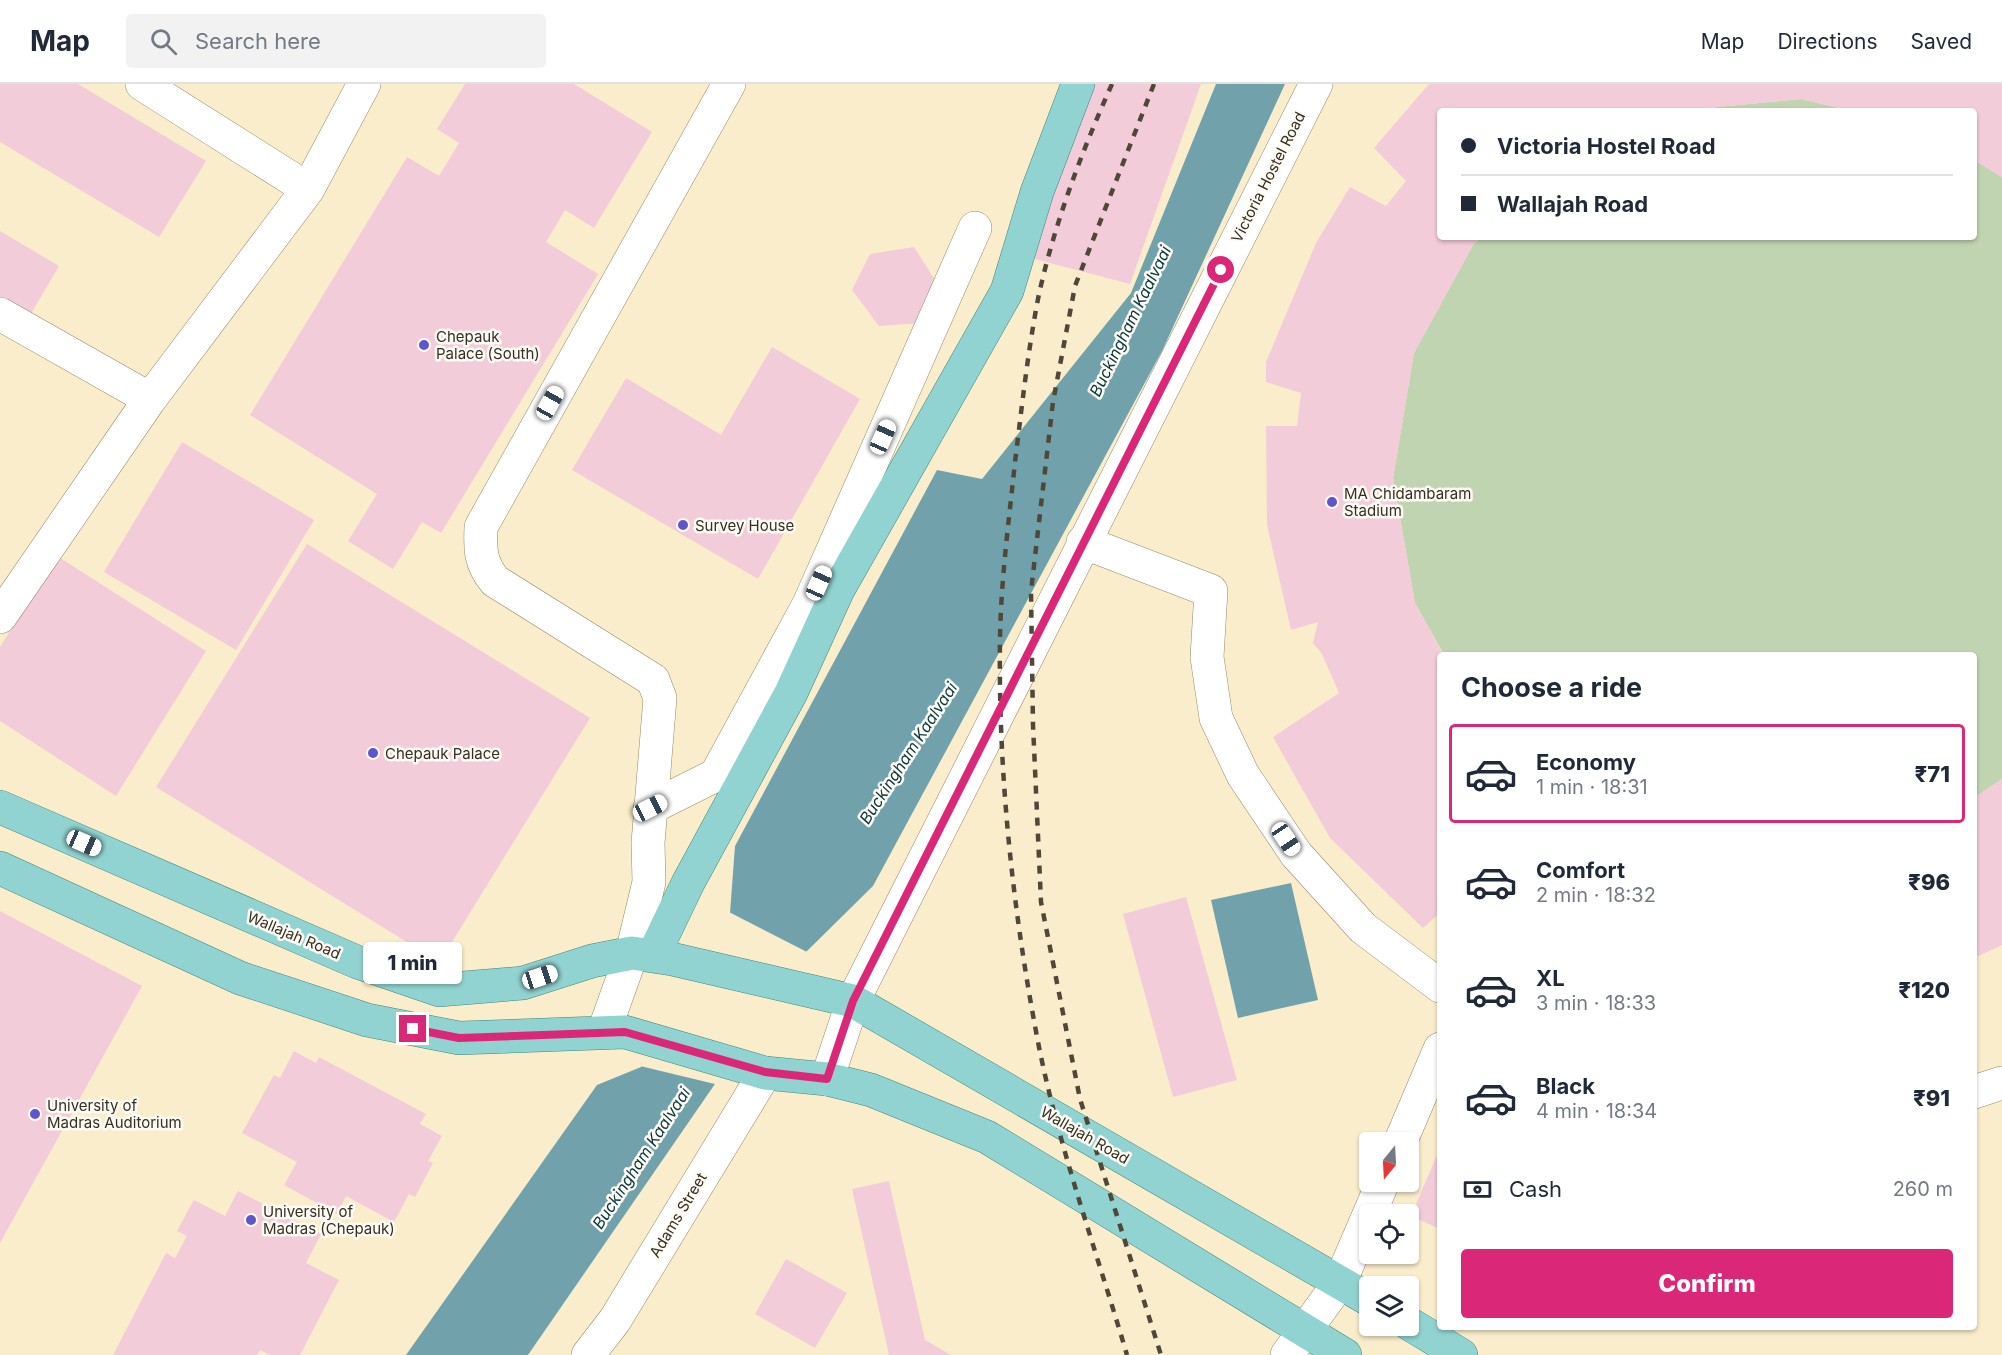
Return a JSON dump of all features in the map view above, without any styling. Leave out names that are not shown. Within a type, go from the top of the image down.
[{"type":"main road","points":[[652,956],[688,883],[791,693],[838,590],[1007,291],[1037,192],[1078,84]]},
{"type":"main road","name":"Wallajah Road","points":[[0,807],[357,962],[439,990],[523,983],[592,961],[652,956],[853,1001],[1359,1293]]},
{"type":"main road","points":[[0,868],[240,978],[367,1020],[459,1038],[615,1032],[765,1072],[827,1079],[871,1090],[987,1137],[1296,1342],[1345,1355]]},
{"type":"main road","points":[[1419,1330],[1461,1355]]},
{"type":"street","points":[[142,84],[308,189]]},
{"type":"street","points":[[0,616],[150,399],[308,189],[364,84]]},
{"type":"street","name":"Victoria Hostel Road","points":[[827,1079],[853,1001],[1316,84]]},
{"type":"street","points":[[615,1032],[652,956],[649,882],[650,808],[660,698],[653,680],[495,581],[485,570],[480,553],[481,526],[717,88]]},
{"type":"street","points":[[650,808],[716,775],[809,604],[975,228]]},
{"type":"street","points":[[0,314],[150,399]]},
{"type":"street","points":[[1083,542],[1211,591],[1207,657],[1216,718],[1243,775],[1296,854],[1363,928],[1437,984]]},
{"type":"street","points":[[1405,1132],[1437,1057]]},
{"type":"street","name":"Adams Street","points":[[588,1355],[615,1320],[765,1072]]},
{"type":"street","points":[[1977,1091],[2002,1083]]},
{"type":"street","points":[[1296,1342],[1340,1282],[1379,1192]]},
{"type":"green space","points":[[1801,99],[1839,108],[1707,108]]},
{"type":"green space","points":[[1977,162],[2002,177],[2002,779],[1977,796],[1977,652],[1442,652],[1415,603],[1393,478],[1414,353],[1473,245],[1479,240],[1977,240]]},
{"type":"water","name":"Buckingham Kaalvaai","points":[[1216,84],[1285,84],[1162,351],[873,886],[806,952],[528,1355],[406,1355],[597,1085],[641,1067],[730,913],[735,846],[937,470],[982,479],[1131,293]]},
{"type":"water","points":[[1291,883],[1318,1000],[1238,1018],[1211,900]]},
{"type":"pier","points":[[727,911],[809,953],[719,1085],[636,1065]]},
{"type":"building","points":[[0,84],[78,84],[206,161],[159,237],[0,142]]},
{"type":"building","name":"Chepauk Palace (South)","points":[[465,84],[574,84],[652,132],[594,228],[565,210],[546,242],[598,274],[441,533],[422,522],[393,569],[348,541],[377,494],[250,415],[407,157],[439,176],[459,143],[437,129]]},
{"type":"building","points":[[1088,84],[1201,84],[1130,284],[1027,257]]},
{"type":"building","name":"MA Chidambaram Stadium","points":[[1429,84],[2002,84],[2002,177],[1977,162],[1977,108],[1839,108],[1801,99],[1707,108],[1437,108],[1437,240],[1479,240],[1473,245],[1414,353],[1393,478],[1415,603],[1442,652],[1437,652],[1437,916],[1423,928],[1330,838],[1273,737],[1339,693],[1322,654],[1313,643],[1318,622],[1291,630],[1267,525],[1266,426],[1297,426],[1301,393],[1266,382],[1266,362],[1316,243],[1350,187],[1386,206],[1406,181],[1374,148]]},
{"type":"building","points":[[0,231],[59,266],[25,324],[0,309]]},
{"type":"building","points":[[914,247],[937,283],[920,323],[879,326],[852,290],[870,254]]},
{"type":"building","points":[[772,347],[860,399],[758,579],[572,470],[626,378],[721,435]]},
{"type":"building","points":[[182,442],[314,520],[236,650],[104,572]]},
{"type":"building","name":"Chepauk Palace","points":[[307,544],[590,718],[444,955],[436,950],[431,957],[156,787]]},
{"type":"building","points":[[57,556],[206,651],[116,796],[0,721],[0,647]]},
{"type":"building","points":[[2002,779],[2002,945],[1977,957],[1977,796]]},
{"type":"building","points":[[1186,897],[1237,1080],[1173,1097],[1123,914]]},
{"type":"building","name":"University of Madras Auditorium","points":[[0,911],[142,986],[0,1243]]},
{"type":"building","points":[[294,1051],[316,1063],[319,1057],[426,1114],[420,1124],[442,1136],[428,1161],[433,1163],[415,1197],[409,1194],[394,1222],[346,1196],[337,1214],[284,1185],[297,1162],[242,1133],[274,1075],[280,1078]]},
{"type":"building","points":[[1437,1155],[1437,1228],[1419,1220],[1419,1204],[1416,1204]]},
{"type":"building","points":[[889,1181],[925,1340],[951,1355],[889,1355],[852,1189]]},
{"type":"building","points":[[238,1191],[321,1234],[306,1263],[339,1280],[300,1355],[270,1355],[260,1350],[257,1355],[113,1355],[166,1253],[175,1258],[187,1236],[177,1231],[194,1200],[225,1216]]},
{"type":"building","points":[[786,1259],[847,1293],[815,1348],[755,1314]]},
{"type":"railway","points":[[1112,84],[1090,135],[1061,214],[1035,315],[1015,462],[1006,550],[1000,638],[1000,689],[1009,844],[1022,946],[1039,1047],[1057,1125],[1127,1355]]},
{"type":"railway","points":[[1154,84],[1075,286],[1053,402],[1031,591],[1033,725],[1041,902],[1080,1099],[1161,1355]]},
{"type":"place","name":"Chepauk Palace (South)","points":[[424,345]]},
{"type":"place","name":"MA Chidambaram Stadium","points":[[1332,502]]},
{"type":"place","name":"Survey House","points":[[683,525]]},
{"type":"place","name":"Chepauk Palace","points":[[373,753]]},
{"type":"place","name":"University of Madras Auditorium","points":[[35,1114]]},
{"type":"place","name":"University of Madras (Chepauk)","points":[[251,1220]]},
{"type":"route","points":[[413,1029],[459,1038],[625,1032],[765,1072],[827,1079],[853,1001],[1221,270]]}]
